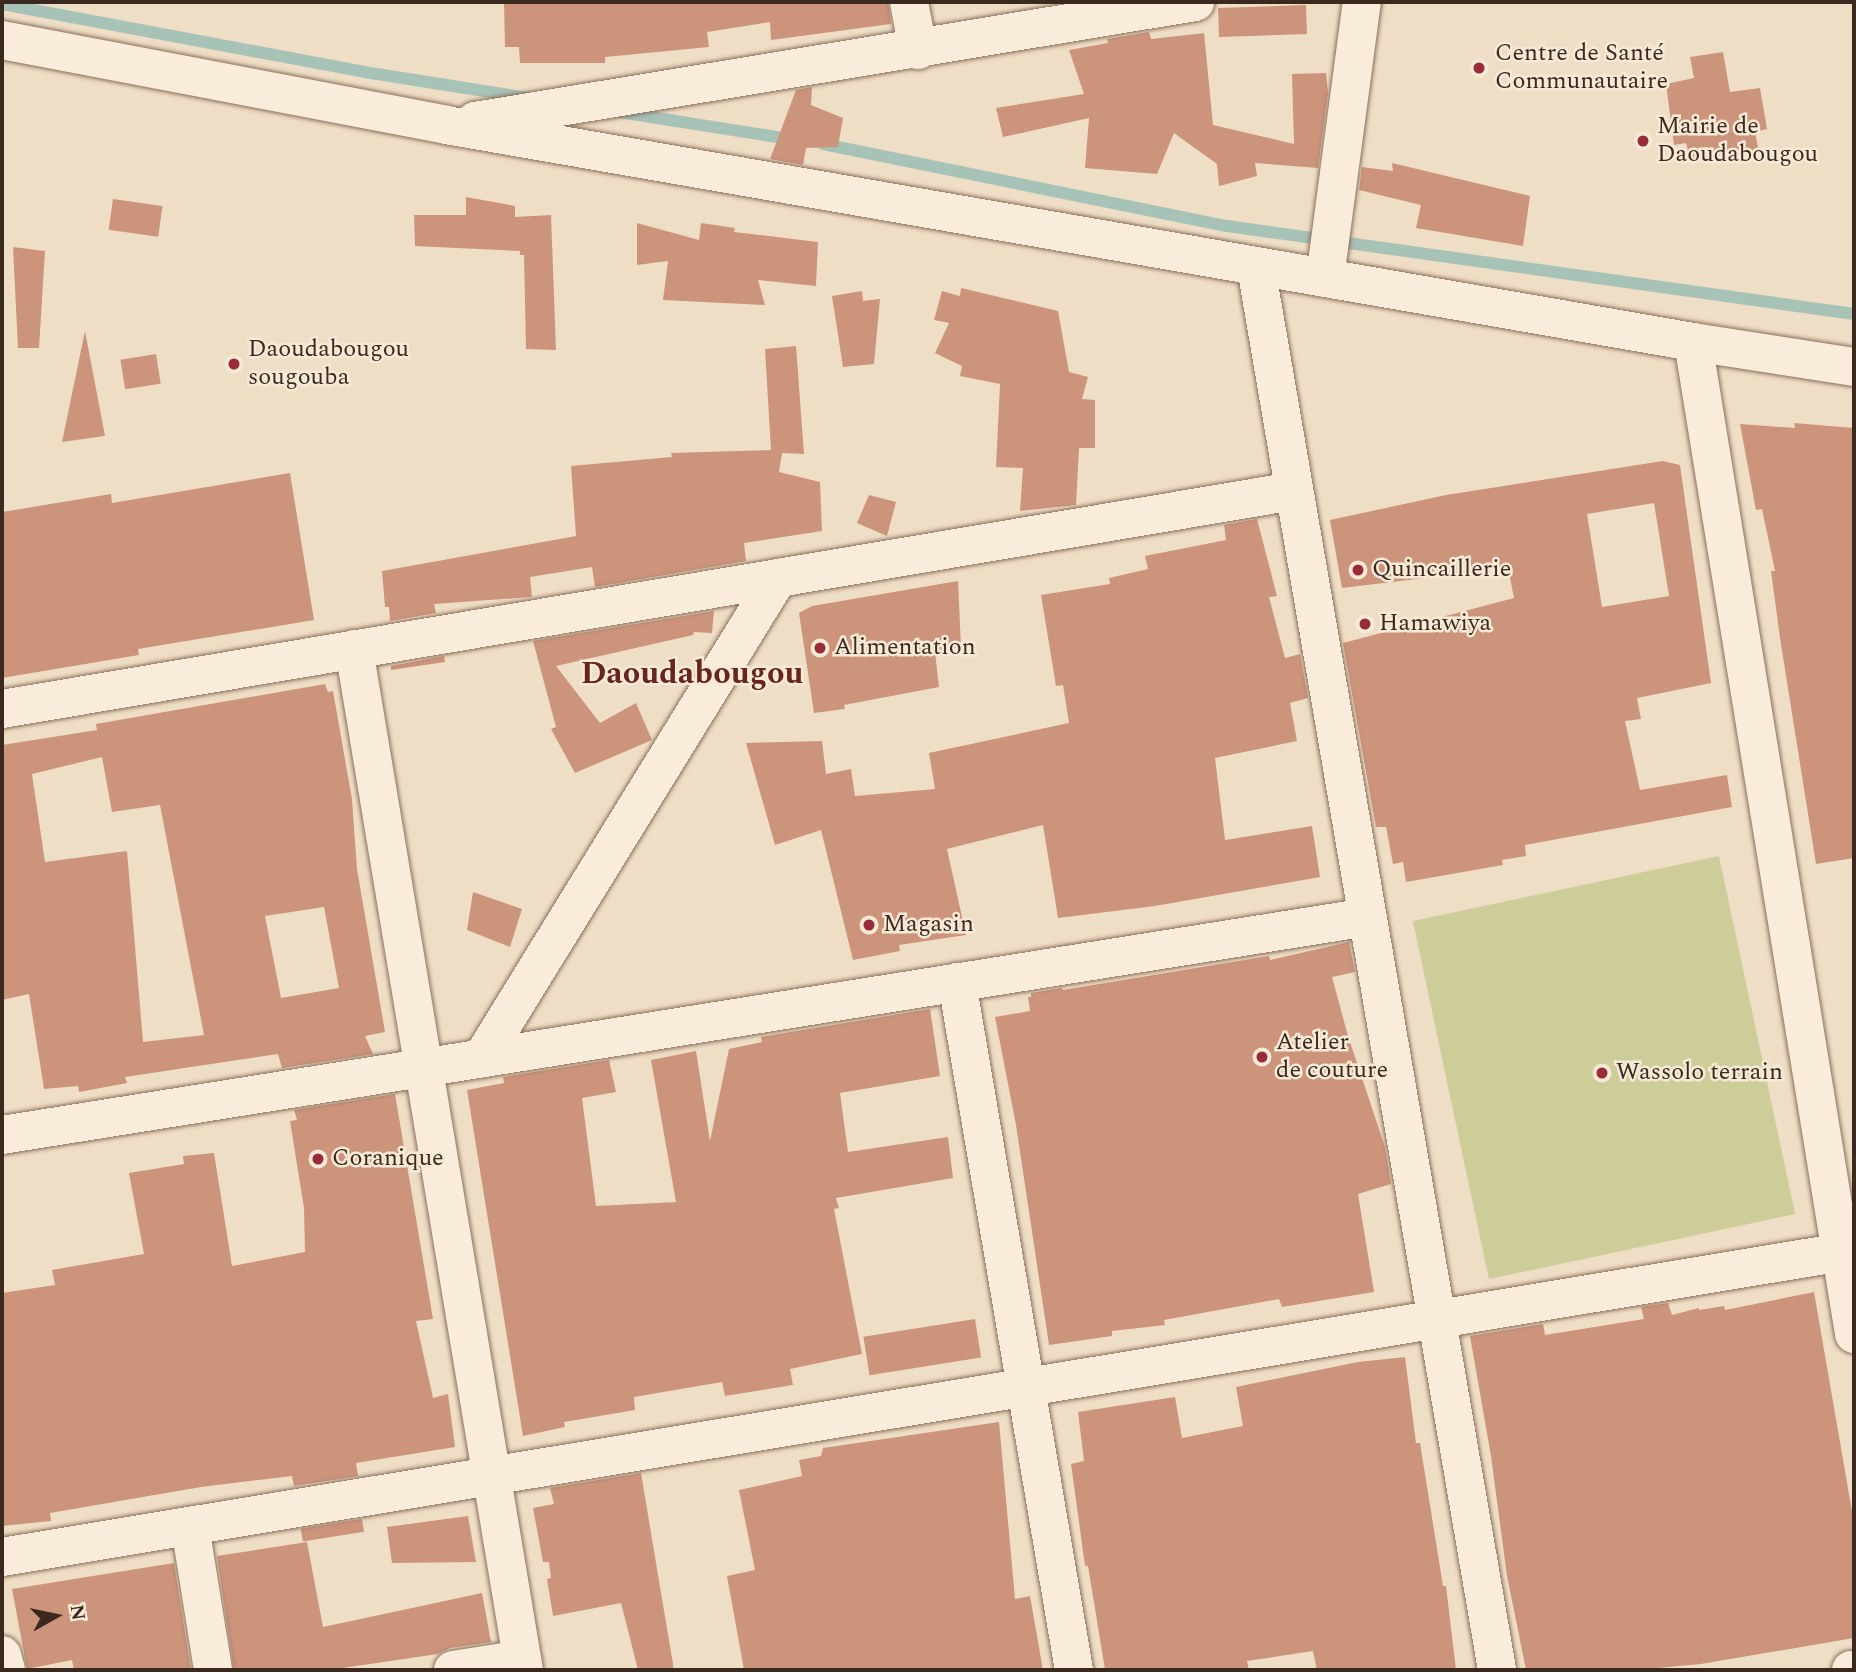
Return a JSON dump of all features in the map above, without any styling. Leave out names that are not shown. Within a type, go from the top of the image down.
[{"type":"street","points":[[909,2],[918,50]]},
{"type":"street","points":[[446,125],[918,50],[1195,2]]},
{"type":"street","points":[[1325,278],[1362,2]]},
{"type":"street","points":[[2,40],[446,125],[1256,267],[1854,367]]},
{"type":"street","points":[[1256,267],[1497,1670]]},
{"type":"street","points":[[1693,342],[1847,1251],[1854,1334]]},
{"type":"street","points":[[2,709],[1293,491]]},
{"type":"street","points":[[482,1058],[778,578]]},
{"type":"street","points":[[354,649],[523,1665],[453,1670]]},
{"type":"street","points":[[2,1135],[1367,917]]},
{"type":"street","points":[[957,982],[1073,1670]]},
{"type":"street","points":[[2,1557],[1847,1251]]},
{"type":"street","points":[[190,1526],[214,1670]]},
{"type":"street","points":[[2,1655],[6,1670]]},
{"type":"green space","name":"Wassolo terrain","points":[[1719,856],[1795,1214],[1489,1279],[1413,921]]},
{"type":"building","points":[[504,2],[888,2],[891,24],[771,40],[770,22],[707,32],[709,47],[605,57],[605,63],[520,63],[519,47],[505,47]]},
{"type":"building","points":[[1306,5],[1307,34],[1219,37],[1218,8]]},
{"type":"building","points":[[1149,32],[1151,39],[1204,33],[1213,125],[1294,144],[1292,74],[1326,73],[1328,93],[1318,168],[1255,163],[1257,176],[1219,186],[1217,164],[1174,133],[1157,174],[1085,168],[1089,118],[1003,137],[996,108],[1084,94],[1069,50],[1108,43],[1107,39]]},
{"type":"building","points":[[1723,52],[1730,92],[1760,88],[1767,129],[1755,132],[1759,152],[1690,158],[1686,143],[1674,145],[1666,84],[1694,78],[1690,57]]},
{"type":"building","points":[[812,87],[811,105],[843,118],[838,147],[806,148],[803,165],[770,159],[796,90]]},
{"type":"building","points":[[1392,163],[1530,196],[1523,246],[1416,228],[1421,205],[1359,190],[1362,167],[1393,171]]},
{"type":"building","points":[[466,197],[515,206],[515,217],[551,215],[556,350],[526,349],[524,255],[520,255],[520,251],[415,246],[414,215],[466,215]]},
{"type":"building","points":[[113,199],[163,206],[158,237],[109,230]]},
{"type":"building","points":[[637,223],[699,240],[701,223],[735,228],[734,232],[818,242],[816,286],[758,280],[765,305],[663,300],[668,261],[637,265]]},
{"type":"building","points":[[13,247],[45,251],[39,348],[18,348]]},
{"type":"building","points":[[961,288],[1058,311],[1069,372],[1088,377],[1082,399],[1095,400],[1095,448],[1079,448],[1076,505],[1020,511],[1023,468],[996,467],[1000,384],[960,376],[962,366],[935,353],[949,323],[934,320],[942,291],[960,296]]},
{"type":"building","points":[[862,291],[863,301],[880,299],[874,364],[843,367],[832,296]]},
{"type":"building","points":[[85,331],[105,436],[62,442]]},
{"type":"building","points":[[796,346],[804,454],[782,453],[779,472],[820,482],[822,531],[744,543],[746,561],[595,587],[592,567],[530,577],[532,597],[434,604],[436,613],[390,621],[389,607],[385,607],[382,571],[576,536],[571,466],[672,457],[671,453],[771,450],[765,349]]},
{"type":"building","points":[[156,354],[161,384],[125,389],[120,360]]},
{"type":"building","points":[[1794,423],[1854,428],[1854,858],[1816,864],[1780,638],[1771,571],[1775,571],[1762,509],[1756,510],[1740,424],[1795,428]]},
{"type":"building","points":[[1663,461],[1680,465],[1711,683],[1637,698],[1641,719],[1625,721],[1640,790],[1727,775],[1732,807],[1525,845],[1526,856],[1502,860],[1503,865],[1406,882],[1403,862],[1393,864],[1386,827],[1376,827],[1343,643],[1514,598],[1508,568],[1342,588],[1330,520],[1446,495]],"holes":[[[1654,503],[1669,596],[1602,607],[1587,514]]]},
{"type":"building","points":[[290,473],[314,620],[138,649],[139,655],[2,678],[2,512],[111,494],[112,503]]},
{"type":"building","points":[[869,495],[896,502],[887,536],[857,523]]},
{"type":"building","points":[[1257,519],[1277,596],[1269,597],[1285,658],[1300,654],[1308,698],[1290,703],[1297,741],[1215,758],[1225,840],[1312,826],[1320,877],[1155,906],[1058,918],[1043,825],[947,849],[966,935],[899,945],[900,951],[853,960],[821,830],[775,845],[746,743],[822,741],[826,774],[851,769],[855,796],[935,789],[929,753],[1069,723],[1063,685],[1056,686],[1041,595],[1110,584],[1109,578],[1148,569],[1145,556],[1226,540],[1224,525]]},
{"type":"building","points":[[958,581],[961,647],[935,652],[939,687],[844,705],[845,709],[814,713],[799,613],[812,606]]},
{"type":"building","points":[[714,611],[712,633],[694,632],[693,635],[556,666],[600,723],[636,703],[652,740],[575,773],[551,729],[556,727],[533,641]]},
{"type":"building","points":[[444,656],[445,662],[391,670],[391,666]]},
{"type":"building","points":[[325,684],[328,692],[333,691],[352,799],[357,869],[385,1032],[365,1036],[373,1054],[282,1068],[278,1054],[125,1077],[127,1083],[79,1092],[78,1086],[44,1089],[29,994],[2,1000],[2,745],[97,730],[96,724]],"holes":[[[102,757],[112,812],[160,805],[204,1035],[143,1042],[127,851],[45,862],[32,774]],[[324,907],[339,988],[281,998],[265,916]]]},
{"type":"building","points":[[473,892],[522,909],[510,947],[467,930]]},
{"type":"building","points":[[1349,942],[1355,972],[1332,977],[1348,1036],[1385,1147],[1391,1184],[1358,1194],[1374,1292],[1282,1307],[1279,1299],[1164,1320],[1165,1325],[1112,1331],[1112,1336],[1049,1345],[1016,1125],[995,1017],[1030,1011],[1028,997],[1031,997],[1031,993],[1269,956],[1270,960]]},
{"type":"building","points":[[930,1009],[940,1076],[840,1093],[848,1152],[948,1137],[953,1178],[836,1198],[839,1208],[834,1209],[862,1354],[790,1369],[793,1385],[725,1396],[722,1382],[634,1397],[635,1410],[564,1422],[565,1427],[523,1436],[467,1090],[504,1083],[503,1077],[609,1060],[616,1092],[582,1098],[596,1206],[676,1202],[651,1060],[696,1051],[710,1141],[729,1049],[762,1042],[761,1037]]},
{"type":"building","points":[[395,1094],[433,1319],[416,1321],[433,1398],[448,1394],[455,1447],[356,1463],[358,1476],[294,1486],[292,1476],[201,1487],[50,1513],[51,1521],[2,1526],[2,1293],[55,1285],[52,1270],[144,1254],[129,1173],[184,1164],[183,1156],[214,1153],[232,1266],[305,1252],[304,1208],[290,1121],[297,1120],[294,1110]]},
{"type":"building","points":[[1814,1292],[1854,1523],[1854,1638],[1701,1664],[1636,1670],[1526,1670],[1507,1576],[1491,1456],[1470,1336],[1543,1324],[1545,1335],[1644,1319],[1641,1307],[1668,1303],[1672,1315],[1699,1308],[1724,1306],[1725,1310]]},
{"type":"building","points":[[975,1319],[981,1358],[869,1375],[863,1337]]},
{"type":"building","points":[[1405,1357],[1416,1443],[1420,1443],[1443,1586],[1446,1586],[1456,1670],[1317,1670],[1313,1651],[1247,1661],[1249,1670],[1105,1670],[1088,1566],[1085,1566],[1071,1464],[1084,1461],[1078,1412],[1175,1397],[1182,1438],[1243,1426],[1236,1387],[1358,1362]]},
{"type":"building","points":[[999,1422],[1015,1599],[1030,1596],[1043,1670],[744,1670],[727,1576],[755,1570],[739,1490],[802,1476],[799,1460],[821,1456],[823,1448]]},
{"type":"building","points":[[641,1473],[674,1670],[638,1670],[621,1603],[553,1616],[547,1579],[551,1578],[549,1562],[543,1562],[533,1508],[554,1504],[550,1488]]},
{"type":"building","points":[[468,1516],[476,1562],[392,1563],[387,1527]]},
{"type":"building","points":[[362,1519],[364,1532],[303,1542],[301,1529]]},
{"type":"building","points":[[307,1542],[323,1627],[482,1593],[491,1642],[450,1648],[438,1654],[329,1670],[234,1670],[217,1556]]},
{"type":"building","points":[[174,1563],[191,1670],[74,1670],[72,1660],[27,1669],[12,1589]]},
{"type":"waterway","points":[[2,4],[377,74],[529,98]]},
{"type":"waterway","points":[[619,112],[795,140]]},
{"type":"waterway","points":[[823,144],[1227,226],[1854,314]]},
{"type":"place","name":"Centre de Santé Communautaire","points":[[1479,68]]},
{"type":"place","name":"Mairie de Daoudabougou","points":[[1643,141]]},
{"type":"place","name":"Daoudabougou sougouba","points":[[234,364]]},
{"type":"place","name":"Quincaillerie","points":[[1358,570]]},
{"type":"place","name":"Hamawiya","points":[[1365,624]]},
{"type":"place","name":"Alimentation","points":[[820,648]]},
{"type":"place","name":"Magasin","points":[[869,925]]},
{"type":"place","name":"Atelier de couture","points":[[1262,1057]]},
{"type":"place","name":"Wassolo terrain","points":[[1602,1073]]},
{"type":"place","name":"Coranique","points":[[318,1159]]},
{"type":"district","name":"Daoudabougou","points":[[692,674]]}]
